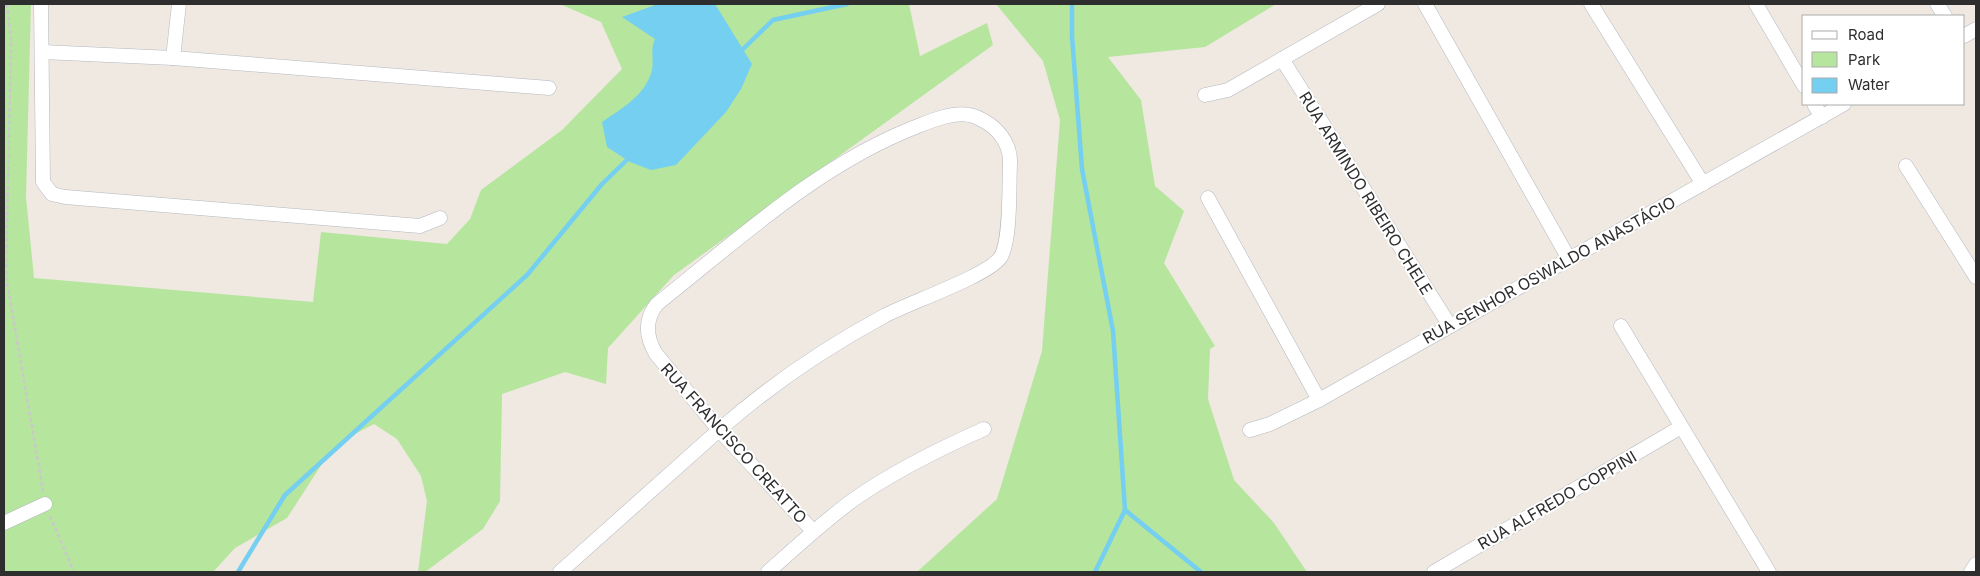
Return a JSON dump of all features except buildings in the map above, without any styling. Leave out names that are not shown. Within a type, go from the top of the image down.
[{"type":"street","points":[[41,4],[44,182],[52,194],[65,197],[420,226],[440,218]]},
{"type":"street","points":[[173,58],[179,4]]},
{"type":"street","points":[[1205,95],[1228,90],[1378,4]]},
{"type":"street","points":[[1425,4],[1569,259]]},
{"type":"street","points":[[1591,4],[1702,184]]},
{"type":"street","points":[[1756,4],[1802,83]]},
{"type":"street","points":[[1937,4],[1944,15]]},
{"type":"street","points":[[1965,35],[1976,29]]},
{"type":"street","points":[[42,52],[173,58],[549,88]]},
{"type":"street","name":"RUA ARMINDO RIBEIRO CHELE","points":[[1282,60],[1450,326]]},
{"type":"street","points":[[1815,105],[1822,116]]},
{"type":"street","name":"RUA SENHOR OSWALDO ANASTÁCIO","points":[[1250,430],[1270,424],[1320,400],[1842,105]]},
{"type":"street","name":"RUA FRANCISCO CREATTO","points":[[720,430],[750,404],[811,360],[884,316],[979,273],[999,260],[1006,242],[1010,159],[1006,144],[997,131],[975,116],[961,114],[929,121],[892,137],[833,169],[805,187],[657,304],[650,314],[647,325],[649,339],[656,354],[720,430],[813,531]]},
{"type":"street","points":[[1906,166],[1976,277]]},
{"type":"street","points":[[1208,198],[1320,400]]},
{"type":"street","points":[[1621,326],[1770,572]]},
{"type":"street","name":"RUA ALFREDO COPPINI","points":[[1434,572],[1681,427]]},
{"type":"street","points":[[768,572],[813,531],[852,500],[894,473],[938,449],[984,429]]},
{"type":"street","points":[[560,572],[720,430]]},
{"type":"street","points":[[4,523],[45,504]]},
{"type":"street","points":[[1970,572],[1976,564]]},
{"type":"path","points":[[7,4],[11,41],[6,276],[45,504],[74,572]]},
{"type":"green space","points":[[4,4],[31,4],[26,197],[34,278],[313,302],[321,232],[447,244],[470,219],[481,190],[562,130],[622,69],[601,22],[560,4],[909,4],[920,56],[987,23],[993,45],[674,275],[608,348],[606,384],[565,372],[502,394],[500,501],[483,529],[425,572],[418,572],[427,501],[421,476],[397,439],[374,424],[351,436],[331,450],[287,518],[235,548],[213,572],[4,572]]},
{"type":"green space","points":[[996,4],[1276,4],[1205,47],[1108,57],[1141,100],[1155,186],[1184,211],[1164,263],[1215,346],[1210,349],[1208,399],[1234,480],[1274,523],[1307,572],[917,572],[997,499],[1042,351],[1060,120],[1043,61]]},
{"type":"water","points":[[658,4],[715,4],[752,64],[741,89],[726,112],[676,165],[651,170],[630,162],[607,147],[602,122],[638,94],[649,79],[652,70],[655,39],[622,17]]},
{"type":"waterway","points":[[740,52],[773,20],[847,4]]},
{"type":"waterway","points":[[1072,4],[1072,36],[1082,169],[1113,331],[1125,510],[1095,572]]},
{"type":"waterway","points":[[238,572],[285,495],[527,275],[602,184],[631,156]]},
{"type":"waterway","points":[[1125,510],[1201,572]]}]
